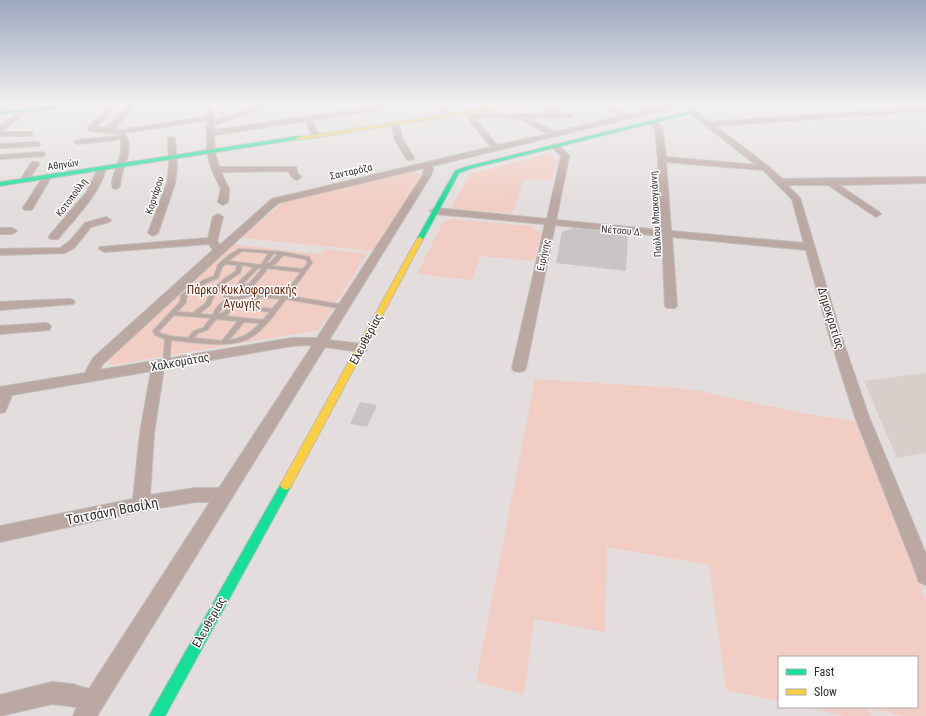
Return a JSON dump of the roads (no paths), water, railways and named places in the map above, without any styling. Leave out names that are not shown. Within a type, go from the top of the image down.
[{"type":"street","points":[[78,142],[108,136]]},
{"type":"street","points":[[116,186],[120,166],[127,149],[122,136]]},
{"type":"street","points":[[209,136],[216,170],[226,189],[223,202]]},
{"type":"street","name":"Αθηνών","points":[[0,184],[313,136]]},
{"type":"street","points":[[399,136],[410,158]]},
{"type":"street","points":[[485,136],[497,148]]},
{"type":"street","name":"Σανταρόζα","points":[[90,377],[98,361],[275,201],[545,136]]},
{"type":"street","name":"Ελευθερίας","points":[[157,716],[314,436],[455,174],[460,170],[594,136]]},
{"type":"street","name":"Παύλου Μπακογιάννη","points":[[659,136],[667,234],[670,306]]},
{"type":"street","name":"Δημοκρατίας","points":[[724,136],[765,168],[794,194],[798,201],[835,335],[862,417],[926,576]]},
{"type":"street","name":"Κορνάρου","points":[[153,233],[171,183],[171,139]]},
{"type":"street","points":[[0,146],[36,144]]},
{"type":"street","name":"Ειρήνης","points":[[519,368],[565,156],[555,146]]},
{"type":"street","points":[[0,157],[41,154]]},
{"type":"street","points":[[662,159],[765,168]]},
{"type":"street","points":[[24,180],[35,164]]},
{"type":"street","points":[[0,706],[52,693],[72,695],[89,708],[322,343],[427,175],[430,169],[427,165]]},
{"type":"street","name":"Κοτοπούλη","points":[[54,237],[94,186],[101,174],[102,169]]},
{"type":"street","points":[[216,170],[293,169],[294,175],[297,177]]},
{"type":"street","points":[[28,208],[47,177]]},
{"type":"street","points":[[781,182],[831,183],[926,180]]},
{"type":"street","points":[[831,183],[876,214]]},
{"type":"street","name":"Νέτσου Δ.","points":[[435,211],[810,247]]},
{"type":"street","points":[[218,217],[212,241],[219,251]]},
{"type":"street","points":[[0,252],[61,251],[72,246],[86,227],[95,222],[109,223]]},
{"type":"street","points":[[61,228],[86,227]]},
{"type":"street","points":[[0,231],[12,231]]},
{"type":"street","points":[[104,249],[212,241]]},
{"type":"street","points":[[0,306],[69,302]]},
{"type":"street","points":[[0,330],[45,327]]},
{"type":"street","name":"Χαλκομάτας","points":[[4,392],[292,342],[322,343],[361,348]]},
{"type":"street","points":[[141,504],[147,433],[162,365]]},
{"type":"street","points":[[0,408],[4,392]]},
{"type":"street","name":"Τσιτσάνη Βασίλη","points":[[0,534],[141,504],[195,495],[225,495]]},
{"type":"lane","points":[[241,250],[249,250],[282,253],[307,258],[310,263],[283,298],[252,334],[245,338],[224,342],[168,338],[156,334],[156,331],[183,302],[183,296],[204,282],[216,277],[218,269],[236,252],[241,250]]},
{"type":"lane","points":[[218,289],[229,290],[251,285],[264,270],[262,266],[272,252]]},
{"type":"lane","points":[[242,287],[241,283],[255,268],[272,264],[282,253]]},
{"type":"lane","points":[[225,262],[304,270]]},
{"type":"lane","points":[[194,315],[208,304],[212,294],[226,280],[238,272],[240,263]]},
{"type":"lane","points":[[242,287],[247,290],[248,294]]},
{"type":"lane","points":[[188,340],[196,332],[204,329],[215,317],[225,314],[234,304],[232,299],[226,296],[229,290]]},
{"type":"lane","points":[[215,317],[216,311],[223,303],[232,299],[241,298],[248,294],[283,298],[293,302],[304,301],[344,307]]},
{"type":"lane","points":[[259,295],[250,305],[250,308],[273,310]]},
{"type":"lane","points":[[172,313],[263,322]]},
{"type":"lane","points":[[224,342],[242,320]]},
{"type":"lane","points":[[200,341],[205,334],[204,329]]},
{"type":"lane","points":[[162,365],[168,338]]},
{"type":"park label","name":"Πάρκο Κυκλοφοριακής Αγωγής","points":[[242,297]]}]
